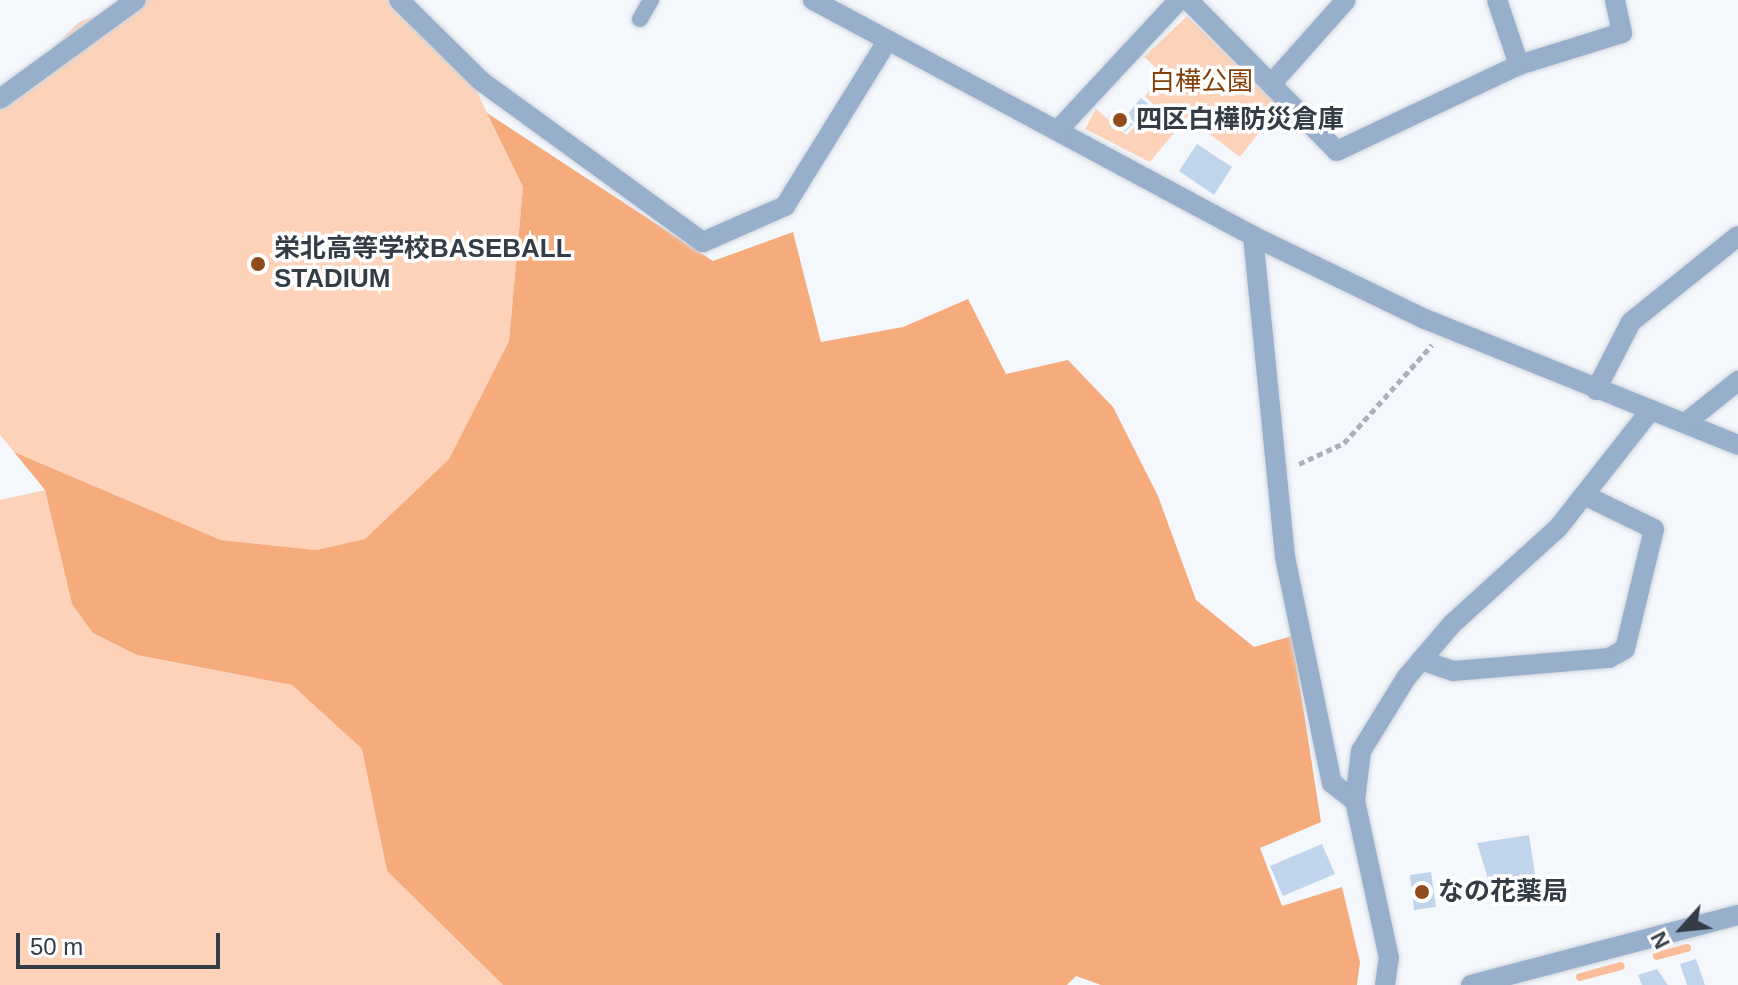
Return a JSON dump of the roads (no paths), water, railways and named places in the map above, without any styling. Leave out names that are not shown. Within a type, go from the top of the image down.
[{"type":"street","points":[[0,99],[136,0]]},
{"type":"street","points":[[399,0],[481,81],[703,242],[785,206],[888,40]]},
{"type":"street","points":[[813,0],[1059,129],[1253,236],[1448,328],[1596,390],[1689,420],[1738,445]]},
{"type":"street","points":[[1059,129],[1179,0]]},
{"type":"street","points":[[1188,0],[1274,81],[1337,151],[1519,65],[1622,33],[1615,0]]},
{"type":"street","points":[[1274,81],[1346,0]]},
{"type":"street","points":[[1497,0],[1519,65]]},
{"type":"street","points":[[1253,236],[1285,557],[1332,783],[1355,801]]},
{"type":"street","points":[[1596,390],[1631,322],[1738,236]]},
{"type":"street","points":[[1689,420],[1738,381]]},
{"type":"street","points":[[1385,985],[1389,958],[1355,801],[1366,741],[1421,660],[1586,496],[1651,410]]},
{"type":"street","points":[[1421,660],[1453,671],[1609,658],[1625,649],[1654,529],[1586,496]]},
{"type":"street","points":[[1471,985],[1738,915]]},
{"type":"lane","points":[[640,19],[651,0]]},
{"type":"waterway","points":[[1657,956],[1687,948]]},
{"type":"waterway","points":[[1580,977],[1621,966]]},
{"type":"place","name":"四区白樺防災倉庫","points":[[1120,120]]},
{"type":"place","name":"栄北高等学校BASEBALL STADIUM","points":[[258,264]]},
{"type":"place","name":"なの花薬局","points":[[1422,892]]},
{"type":"park label","name":"白樺公園","points":[[1201,82]]}]
